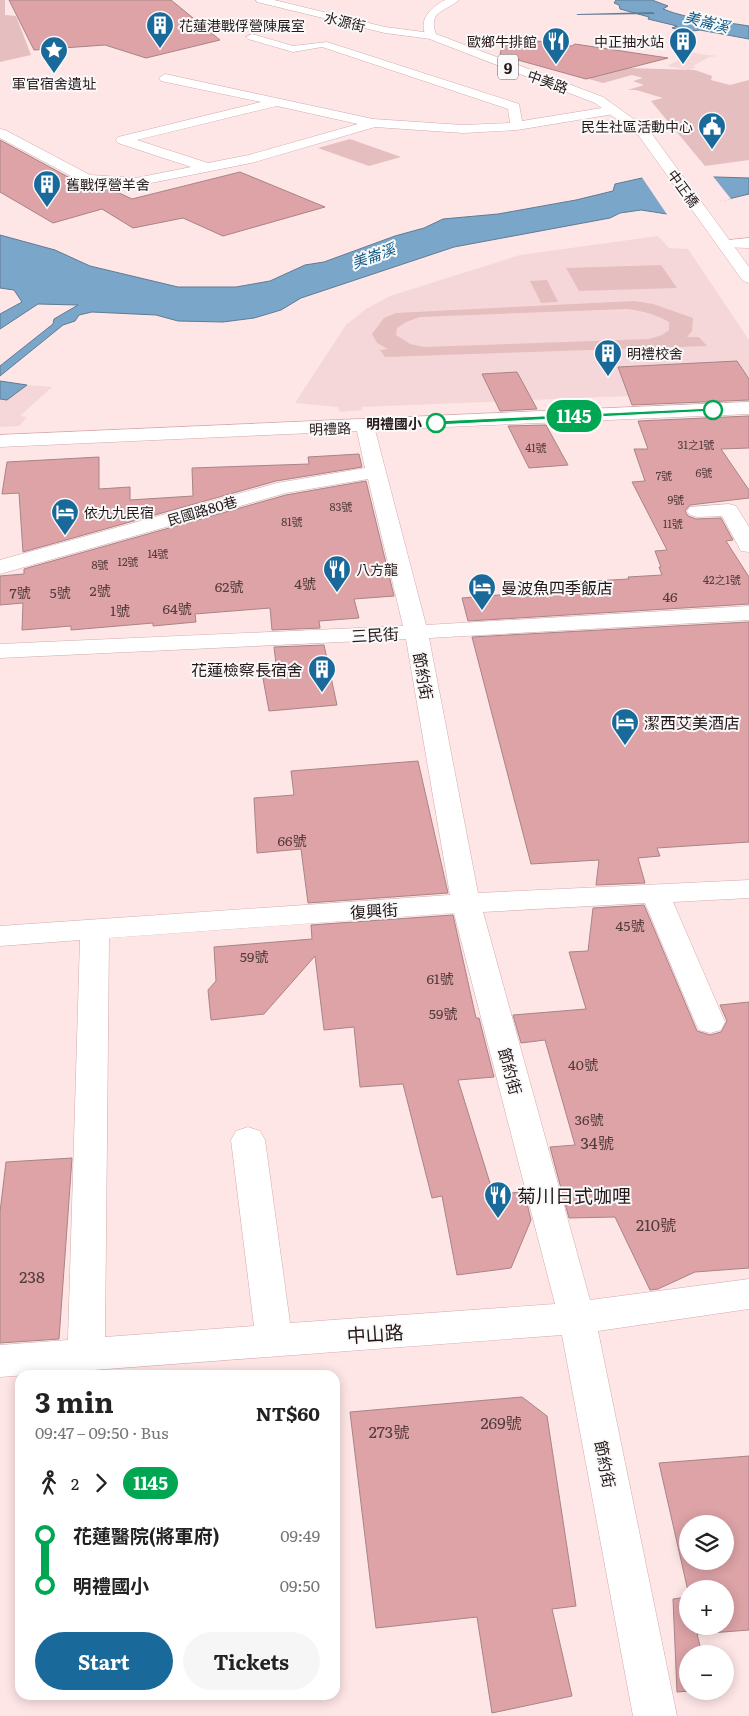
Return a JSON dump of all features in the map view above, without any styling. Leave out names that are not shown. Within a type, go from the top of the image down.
[{"type":"street","name":"水源街","points":[[261,0],[385,30],[431,36]]},
{"type":"street","points":[[431,36],[428,27],[430,15],[435,9],[454,0]]},
{"type":"street","points":[[252,36],[293,49],[323,44],[515,107],[514,112],[517,126]]},
{"type":"street","name":"中美路","points":[[431,36],[599,100],[620,114]]},
{"type":"street","points":[[165,78],[373,123],[463,129],[517,126],[620,114]]},
{"type":"street","points":[[208,168],[123,140],[280,102]]},
{"type":"street","name":"中正橋","points":[[620,114],[644,133],[725,244]]},
{"type":"street","points":[[0,133],[87,179],[136,182],[250,160],[373,123]]},
{"type":"street","points":[[725,244],[749,243]]},
{"type":"street","name":"9","points":[[725,244],[749,278]]},
{"type":"street","name":"明禮路","points":[[0,441],[749,408]]},
{"type":"street","name":"節約街","points":[[365,426],[416,632],[466,903],[577,1318],[655,1716]]},
{"type":"street","name":"民國路80巷","points":[[0,567],[284,487],[376,472]]},
{"type":"street","points":[[697,511],[729,510],[749,546]]},
{"type":"street","name":"三民街","points":[[0,651],[416,632],[749,613]]},
{"type":"street","name":"復興街","points":[[0,936],[466,903],[749,889]]},
{"type":"street","points":[[655,894],[710,1022]]},
{"type":"street","points":[[86,1354],[95,930]]},
{"type":"street","points":[[248,1140],[274,1340]]},
{"type":"street","name":"中山路","points":[[0,1361],[577,1318],[749,1294]]},
{"type":"shaded area","points":[[0,0],[5,0],[5,15],[16,16],[31,55],[0,62]]},
{"type":"shaded area","name":"中正抽水站","points":[[682,50],[718,56],[709,57],[693,66],[696,67],[690,70],[667,66],[683,58]]},
{"type":"shaded area","points":[[627,68],[695,70],[712,76],[711,80],[730,85],[749,80],[749,160],[705,166],[651,101],[663,98],[636,90],[628,90],[644,85],[633,81],[643,78],[632,75],[603,83],[582,77]]},
{"type":"shaded area","points":[[350,139],[401,157],[369,166],[318,148]]},
{"type":"shaded area","name":"明禮國小","points":[[658,236],[669,248],[688,249],[749,340],[749,391],[362,407],[362,410],[340,412],[338,407],[295,403],[346,325],[366,309],[390,296],[520,255]]},
{"type":"shaded area","points":[[661,265],[677,288],[579,291],[566,268]]},
{"type":"shaded area","points":[[547,280],[558,302],[541,303],[530,281]]},
{"type":"shaded area","points":[[634,301],[653,304],[693,318],[692,331],[687,337],[699,337],[707,346],[385,357],[380,350],[388,349],[377,343],[372,334],[384,318],[396,313]],"holes":[[[627,309],[654,315],[669,322],[669,330],[662,335],[649,339],[424,347],[410,344],[396,335],[397,328],[406,322],[420,317]]]},
{"type":"shaded area","points":[[0,381],[52,387],[20,416],[27,417],[19,426],[0,427]]},
{"type":"water","name":"美崙溪","points":[[616,0],[652,0],[668,6],[663,9],[684,16],[749,26],[749,39],[700,30],[674,32],[676,29],[672,28],[677,26],[648,19],[649,17],[620,9],[619,5],[614,3]]},
{"type":"water","name":"美崙溪","points":[[642,178],[749,178],[749,194],[667,214],[641,210],[620,213],[610,218],[454,247],[301,298],[281,310],[254,318],[223,322],[178,321],[156,315],[92,312],[79,315],[75,321],[63,325],[0,376],[0,366],[53,324],[54,319],[78,305],[38,304],[0,329],[0,314],[22,302],[14,290],[0,288],[0,235],[55,250],[90,266],[178,287],[236,287],[270,281],[305,265],[324,262],[395,236],[424,228],[443,219],[498,214],[576,200],[613,191],[615,184]]},
{"type":"water","points":[[0,381],[27,385],[7,400],[0,399]]},
{"type":"pier","points":[[712,175],[731,199],[668,216],[641,176]]},
{"type":"building","points":[[9,0],[171,0],[220,40],[146,58],[105,45],[34,50]]},
{"type":"building","points":[[504,36],[572,46],[575,44],[668,58],[586,79],[500,55]]},
{"type":"building","points":[[0,140],[81,184],[102,185],[132,199],[240,172],[325,207],[223,236],[183,218],[133,228],[102,209],[53,223],[0,192]]},
{"type":"building","points":[[737,361],[749,379],[749,400],[632,405],[618,367]]},
{"type":"building","points":[[517,372],[537,409],[500,411],[482,374]]},
{"type":"building","points":[[749,416],[749,448],[721,449],[749,490],[749,498],[690,505],[685,511],[688,516],[696,519],[721,518],[733,540],[726,541],[749,577],[749,604],[468,621],[462,598],[560,590],[557,583],[662,575],[655,551],[667,550],[632,482],[645,481],[634,449],[648,449],[638,421]]},
{"type":"building","points":[[546,425],[568,465],[529,468],[508,426]]},
{"type":"building","points":[[359,454],[362,467],[276,481],[23,552],[19,493],[2,494],[7,462],[99,457],[99,489],[130,487],[130,500],[193,496],[192,468],[309,464],[308,457]]},
{"type":"building","points":[[366,481],[394,596],[354,599],[359,618],[319,621],[320,628],[272,630],[270,608],[195,614],[196,622],[153,626],[153,623],[71,630],[71,626],[22,630],[23,603],[0,605],[0,576],[24,574],[24,569],[286,495]]},
{"type":"building","name":"潔西艾美酒店","points":[[749,622],[749,842],[657,848],[660,856],[638,858],[645,883],[596,885],[599,860],[531,864],[472,637]]},
{"type":"building","points":[[324,645],[337,705],[269,711],[262,673],[277,672],[274,647]]},
{"type":"building","points":[[418,761],[448,893],[308,903],[301,849],[257,853],[254,798],[294,795],[291,771]]},
{"type":"building","points":[[644,905],[697,1031],[710,1035],[721,1032],[727,1021],[720,1005],[749,1002],[749,1268],[695,1272],[658,1289],[650,1290],[615,1217],[569,1218],[550,1147],[575,1145],[545,1040],[521,1043],[513,1015],[586,1009],[569,952],[588,951],[593,908]]},
{"type":"building","points":[[453,915],[476,1018],[479,1018],[494,1077],[458,1080],[494,1196],[524,1191],[531,1220],[511,1268],[457,1275],[442,1196],[432,1198],[403,1084],[360,1087],[354,1027],[324,1030],[315,956],[264,1014],[211,1020],[208,990],[216,981],[214,947],[312,939],[311,925]]},
{"type":"building","points":[[72,1158],[59,1339],[0,1343],[0,1212],[6,1162]]},
{"type":"building","points":[[522,1397],[547,1416],[576,1606],[552,1609],[572,1696],[492,1713],[477,1617],[376,1628],[350,1412]]},
{"type":"building","points":[[749,1456],[749,1630],[734,1631],[734,1580],[686,1580],[683,1570],[734,1570],[734,1515],[679,1515],[679,1551],[659,1463]]},
{"type":"building","points":[[679,1598],[679,1635],[697,1635],[700,1645],[679,1645],[679,1692],[677,1692],[673,1599]]},
{"type":"waterway","points":[[578,15],[653,13]]},
{"type":"bus line","name":"1145","points":[[436,423],[713,410]]},
{"type":"place","name":"花蓮港戰俘營陳展室","points":[[160,49]]},
{"type":"place","name":"歐鄉牛排館","points":[[556,65]]},
{"type":"place","name":"中正抽水站","points":[[683,65]]},
{"type":"place","name":"軍官宿舍遺址","points":[[54,74]]},
{"type":"place","name":"民生社區活動中心","points":[[712,150]]},
{"type":"place","name":"舊戰俘營羊舍","points":[[47,208]]},
{"type":"place","name":"明禮校舍","points":[[608,377]]},
{"type":"place","name":"明禮國小","points":[[436,423]]},
{"type":"place","name":"依九九民宿","points":[[65,536]]},
{"type":"place","name":"八方龍","points":[[337,593]]},
{"type":"place","name":"曼波魚四季飯店","points":[[482,611]]},
{"type":"place","name":"花蓮檢察長宿舍","points":[[322,693]]},
{"type":"place","name":"潔西艾美酒店","points":[[625,746]]},
{"type":"place","name":"菊川日式咖哩","points":[[498,1219]]}]
